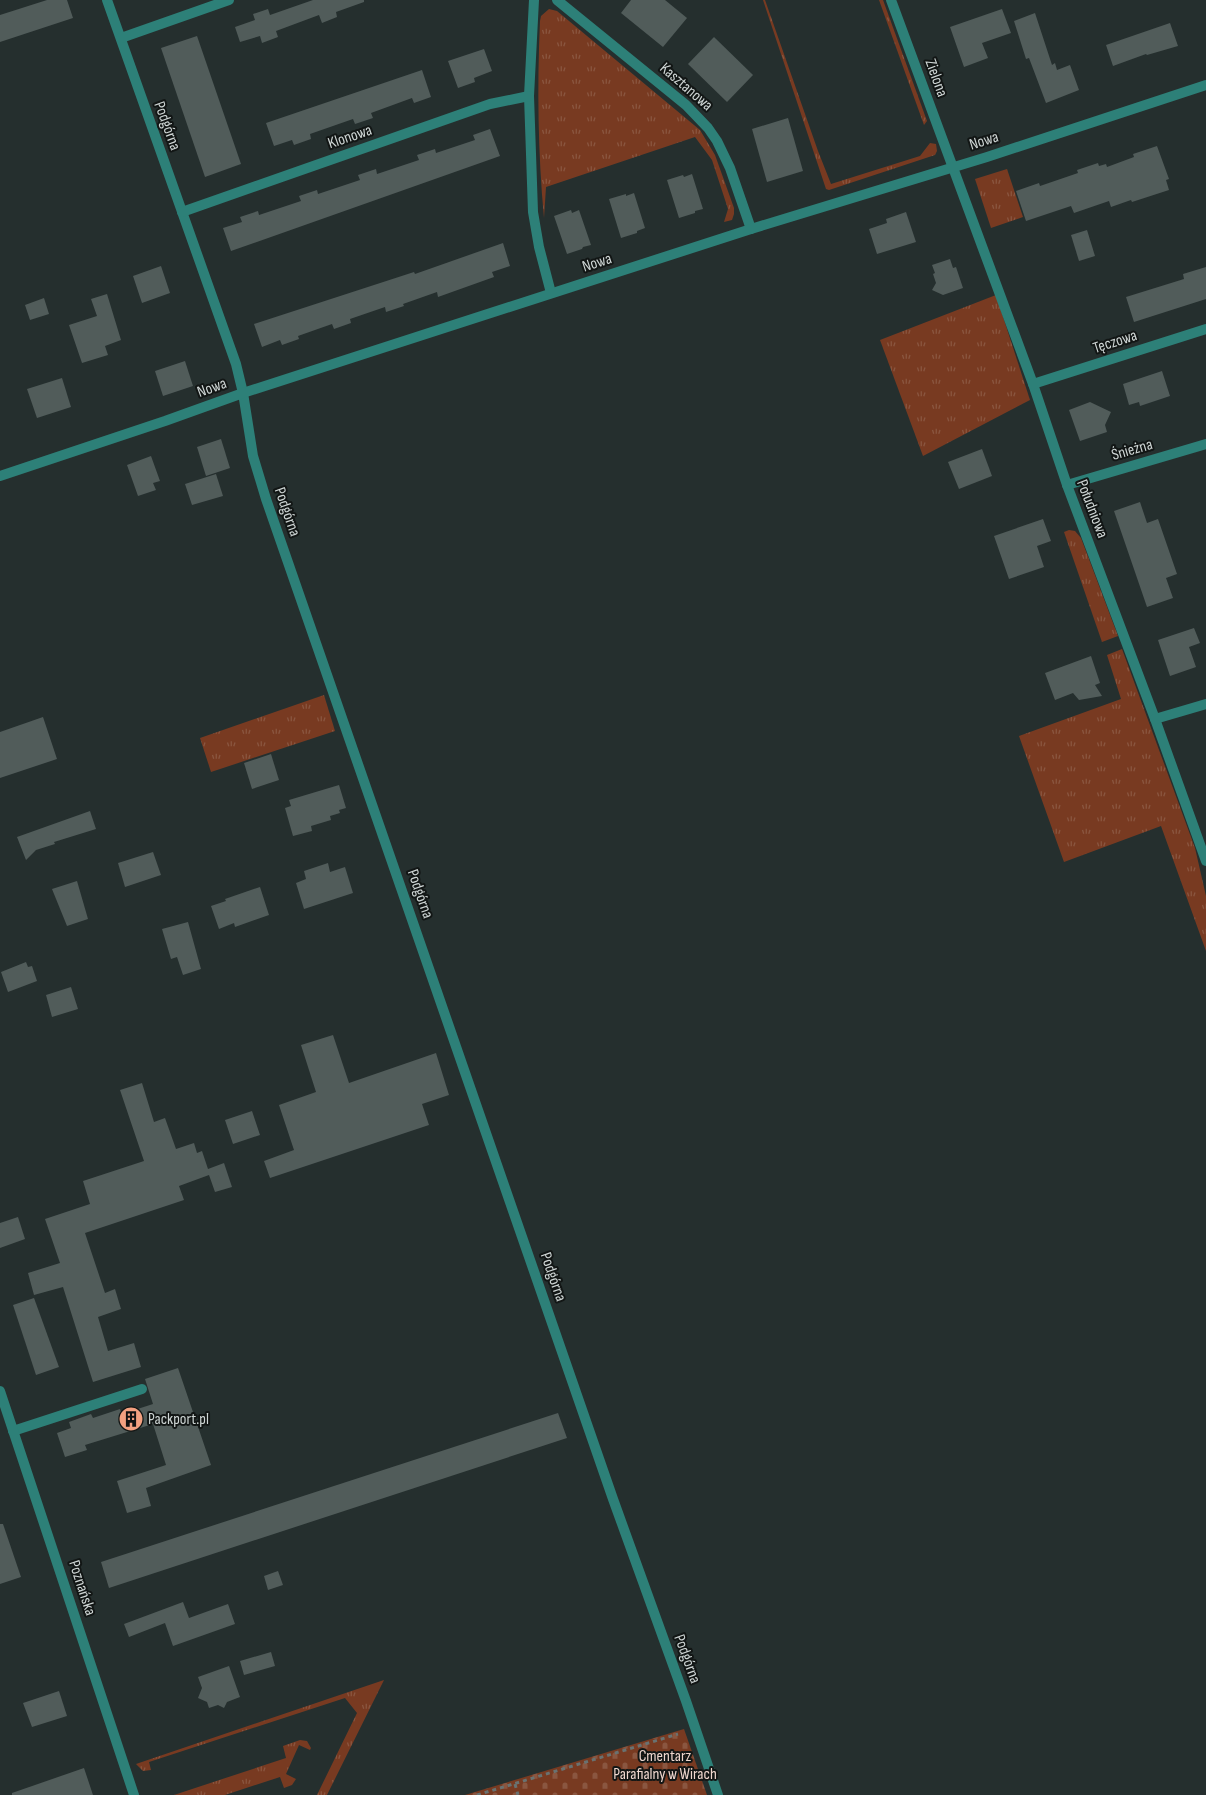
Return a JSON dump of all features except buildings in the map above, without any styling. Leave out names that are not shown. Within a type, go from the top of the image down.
[{"type":"street","name":"Podgórna","points":[[107,0],[236,364],[243,393],[253,456],[266,499],[718,1795]]},
{"type":"street","points":[[120,38],[229,0]]},
{"type":"street","points":[[534,0],[529,96],[535,230],[551,293]]},
{"type":"street","name":"Kasztanowa","points":[[557,0],[673,94],[708,128],[724,154],[751,229]]},
{"type":"street","name":"Zielona","points":[[891,0],[953,166]]},
{"type":"street","name":"Nowa","points":[[0,476],[243,393],[551,293],[1206,85]]},
{"type":"street","name":"Klonowa","points":[[182,212],[490,104],[529,96]]},
{"type":"street","name":"Południowa","points":[[953,166],[1033,384],[1067,485],[1155,719],[1206,862]]},
{"type":"street","name":"Tęczowa","points":[[1033,384],[1206,329]]},
{"type":"street","name":"Śnieżna","points":[[1067,485],[1206,444]]},
{"type":"street","points":[[1155,719],[1206,704]]},
{"type":"street","points":[[13,1431],[142,1389]]},
{"type":"street","name":"Poznańska","points":[[0,1391],[134,1795]]},
{"type":"path","points":[[477,1795],[678,1734]]},
{"type":"path","points":[[515,1784],[518,1795]]},
{"type":"green space","points":[[763,0],[765,0],[831,184],[920,156],[930,143],[936,144],[937,151],[935,155],[829,190],[826,189]]},
{"type":"green space","points":[[879,0],[883,0],[927,121],[924,125]]},
{"type":"green space","points":[[549,9],[557,11],[700,130],[715,155],[734,208],[732,220],[724,222],[728,209],[712,160],[695,137],[546,187],[544,218],[539,145],[539,46],[541,16]]},
{"type":"green space","points":[[1007,169],[1023,217],[991,228],[975,179]]},
{"type":"green space","points":[[996,295],[1030,400],[923,456],[880,340]]},
{"type":"green space","points":[[1069,530],[1075,531],[1081,538],[1118,636],[1102,642],[1064,532]]},
{"type":"green space","points":[[1122,649],[1195,848],[1206,896],[1206,951],[1161,826],[1064,862],[1019,736],[1121,699],[1107,655]]},
{"type":"green space","points":[[324,695],[335,731],[211,772],[200,738]]},
{"type":"green space","points":[[384,1680],[327,1795],[317,1795],[357,1713],[345,1698],[149,1762],[151,1770],[143,1771],[136,1764]]},
{"type":"green space","name":"Cmentarz Parafialny w Wirach","points":[[684,1729],[707,1795],[465,1795]]},
{"type":"green space","points":[[300,1740],[307,1741],[311,1748],[310,1750],[299,1745],[286,1774],[296,1779],[292,1785],[284,1788],[280,1777],[225,1795],[174,1795],[286,1758],[283,1746]]},
{"type":"place","name":"Packport.pl","points":[[131,1419]]}]
